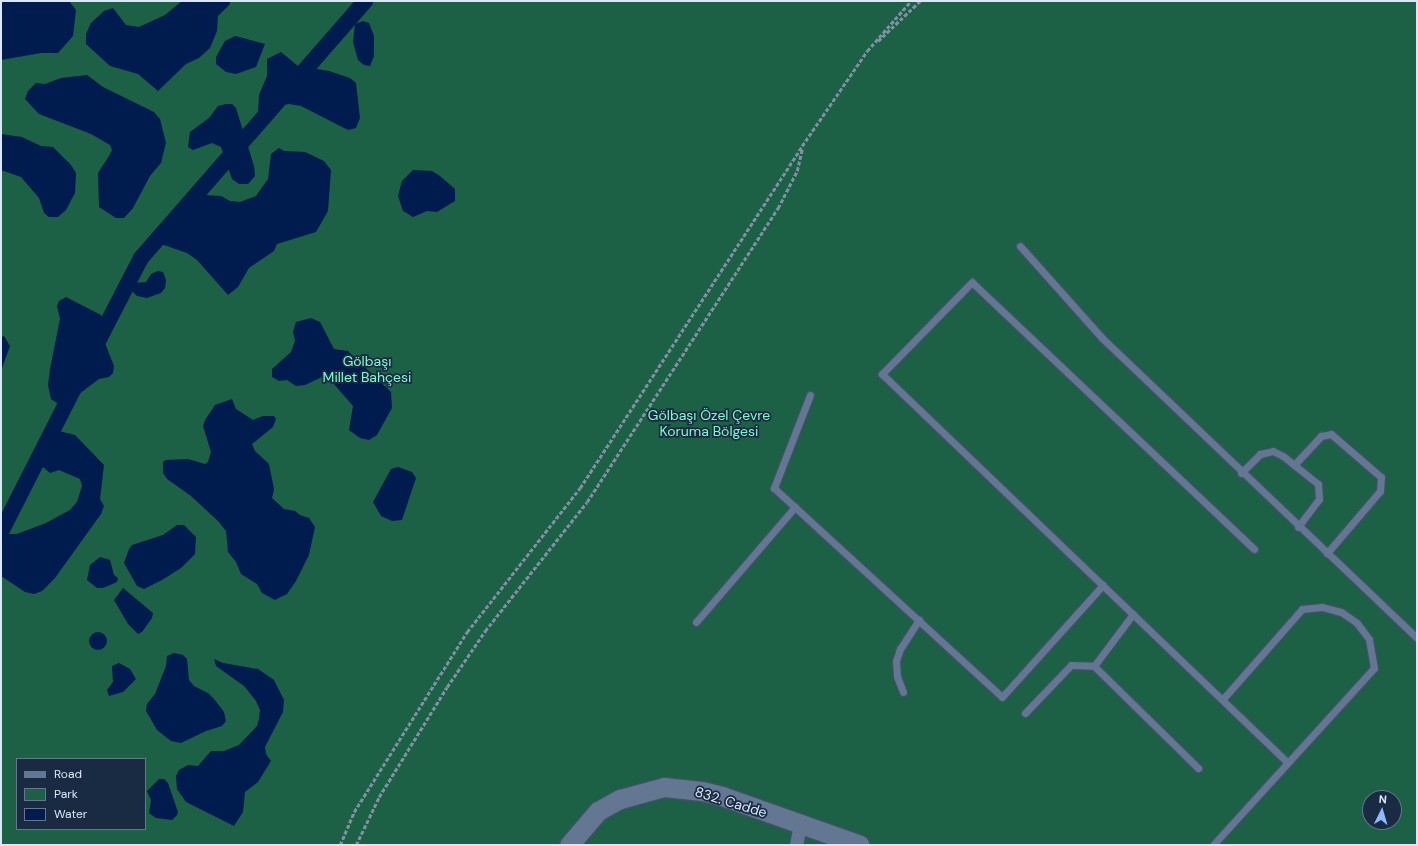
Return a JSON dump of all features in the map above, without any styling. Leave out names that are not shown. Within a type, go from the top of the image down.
[{"type":"street","name":"832. Cadde","points":[[569,845],[598,811],[620,799],[664,788],[702,790],[860,845]]},
{"type":"street","points":[[796,845],[800,824]]},
{"type":"lane","points":[[1020,246],[1101,336],[1298,527],[1417,638]]},
{"type":"lane","points":[[1254,549],[972,282],[882,374],[1223,699],[1288,763]]},
{"type":"lane","points":[[810,395],[774,488],[1002,697],[1103,585]]},
{"type":"lane","points":[[1294,465],[1321,436],[1331,434],[1381,477],[1380,490],[1327,553]]},
{"type":"lane","points":[[1242,473],[1260,454],[1266,451],[1278,453],[1318,484],[1320,491],[1319,499],[1298,527]]},
{"type":"lane","points":[[696,622],[795,507]]},
{"type":"lane","points":[[1213,845],[1374,668],[1369,639],[1357,623],[1331,608],[1302,609],[1223,699]]},
{"type":"lane","points":[[1094,666],[1133,614]]},
{"type":"lane","points":[[904,692],[897,676],[896,661],[900,649],[919,620]]},
{"type":"lane","points":[[1025,713],[1071,665],[1094,666],[1198,768]]},
{"type":"path","points":[[340,845],[354,812],[467,632],[580,488],[802,146],[867,51],[911,1]]},
{"type":"path","points":[[867,51],[920,1]]},
{"type":"path","points":[[356,845],[380,797],[447,687],[485,631],[587,502],[778,208],[797,171],[802,146]]},
{"type":"green space","name":"Gölbaşı Özel Çevre Koruma Bölgesi","points":[[1,1],[1417,1],[1417,845],[1,845]]},
{"type":"water","points":[[1,1],[69,1],[76,10],[73,36],[58,53],[41,53],[1,60]]},
{"type":"water","points":[[182,1],[230,1],[230,4],[218,16],[217,31],[210,48],[199,58],[186,64],[158,91],[138,74],[110,66],[86,44],[86,34],[91,23],[104,11],[113,8],[126,25],[139,27],[165,15]]},
{"type":"water","points":[[363,21],[369,23],[374,36],[374,56],[370,66],[364,65],[358,60],[353,42],[355,24]]},
{"type":"water","points":[[235,36],[265,44],[256,67],[236,74],[226,72],[216,64],[216,57],[225,41]]},
{"type":"water","points":[[281,52],[298,66],[329,71],[350,78],[356,83],[360,118],[356,128],[348,130],[301,106],[289,104],[278,106],[264,117],[258,114],[259,95],[267,76],[267,59]]},
{"type":"water","points":[[87,75],[103,87],[154,112],[160,119],[166,143],[161,163],[150,176],[133,208],[124,218],[116,218],[99,207],[98,173],[112,150],[110,145],[91,134],[39,114],[25,99],[28,91],[36,83],[45,84],[61,78]]},
{"type":"water","points":[[232,104],[236,108],[254,166],[255,176],[248,184],[239,184],[232,179],[221,147],[212,143],[193,150],[188,147],[190,132],[209,118],[218,106]]},
{"type":"water","points":[[1,134],[22,137],[41,146],[53,147],[71,165],[76,173],[75,193],[66,210],[58,217],[49,217],[44,213],[39,198],[21,177],[1,170]]},
{"type":"water","points":[[279,148],[284,151],[305,152],[324,161],[331,170],[328,211],[316,232],[277,244],[274,251],[249,268],[238,287],[228,295],[197,260],[187,253],[161,244],[162,234],[196,200],[204,195],[221,196],[230,201],[240,202],[256,196],[268,179],[271,154]]},
{"type":"water","points":[[413,170],[432,171],[440,176],[455,189],[455,201],[437,212],[427,211],[413,217],[403,211],[398,196],[402,181]]},
{"type":"water","points":[[158,271],[163,272],[166,280],[165,288],[161,293],[147,298],[137,296],[130,289],[134,283],[146,282],[151,274]]},
{"type":"water","points":[[66,297],[101,315],[104,321],[105,343],[114,366],[113,373],[109,377],[99,379],[71,400],[57,403],[51,399],[48,385],[60,319],[57,306],[59,301]]},
{"type":"water","points":[[311,318],[320,322],[334,349],[348,351],[391,392],[392,408],[377,435],[369,440],[360,438],[349,430],[353,406],[333,383],[322,377],[305,385],[296,386],[287,380],[279,381],[272,377],[272,369],[291,352],[295,341],[293,332],[296,322]]},
{"type":"water","points":[[4,336],[10,346],[1,371],[1,337]]},
{"type":"water","points":[[232,399],[236,409],[253,420],[263,416],[274,416],[276,419],[273,427],[252,444],[255,451],[269,464],[274,489],[272,498],[284,509],[295,511],[300,515],[309,518],[315,527],[309,555],[296,581],[287,594],[275,600],[262,593],[257,584],[241,574],[236,562],[228,552],[226,531],[219,522],[191,496],[167,479],[163,473],[163,462],[166,460],[188,459],[205,464],[208,462],[211,452],[203,426],[205,420],[215,405]]},
{"type":"water","points":[[59,431],[75,435],[104,465],[100,499],[104,506],[101,514],[55,578],[42,591],[34,594],[25,592],[1,576],[1,534],[17,534],[46,523],[70,510],[77,502],[82,486],[80,479],[59,470],[50,473],[43,467],[40,445],[43,437]]},
{"type":"water","points":[[398,467],[412,472],[416,478],[402,520],[392,521],[381,516],[373,502],[391,469]]},
{"type":"water","points":[[177,525],[184,525],[196,537],[195,554],[181,568],[162,580],[144,589],[137,586],[124,563],[129,549],[132,545],[163,535]]},
{"type":"water","points":[[100,557],[110,560],[114,575],[118,578],[117,582],[103,588],[97,588],[87,580],[90,565]]},
{"type":"water","points":[[123,588],[153,613],[152,618],[142,632],[138,634],[128,624],[114,600]]},
{"type":"water","points":[[94,632],[102,632],[107,637],[105,648],[102,650],[94,650],[89,645],[89,637]]},
{"type":"water","points":[[174,653],[183,655],[187,659],[189,680],[194,686],[208,693],[215,700],[224,712],[226,721],[222,726],[206,731],[181,743],[171,741],[157,730],[146,711],[147,704],[155,694],[166,666],[167,656]]},
{"type":"water","points":[[214,659],[223,663],[258,669],[274,680],[284,700],[283,712],[265,747],[266,754],[271,761],[258,782],[245,792],[243,812],[234,826],[186,802],[177,789],[176,776],[179,770],[188,765],[198,766],[211,751],[224,751],[239,745],[257,726],[259,719],[260,710],[256,701],[244,686],[216,666]]},
{"type":"water","points":[[119,663],[130,669],[136,679],[123,692],[109,696],[107,690],[113,682],[112,666]]},
{"type":"water","points":[[159,779],[164,779],[168,783],[178,812],[172,820],[156,818],[149,813],[151,800],[147,791]]},
{"type":"waterway","points":[[94,349],[141,258],[365,1]]},
{"type":"waterway","points":[[1,532],[77,382]]},
{"type":"park label","name":"Gölbaşı Millet Bahçesi","points":[[367,370]]}]
